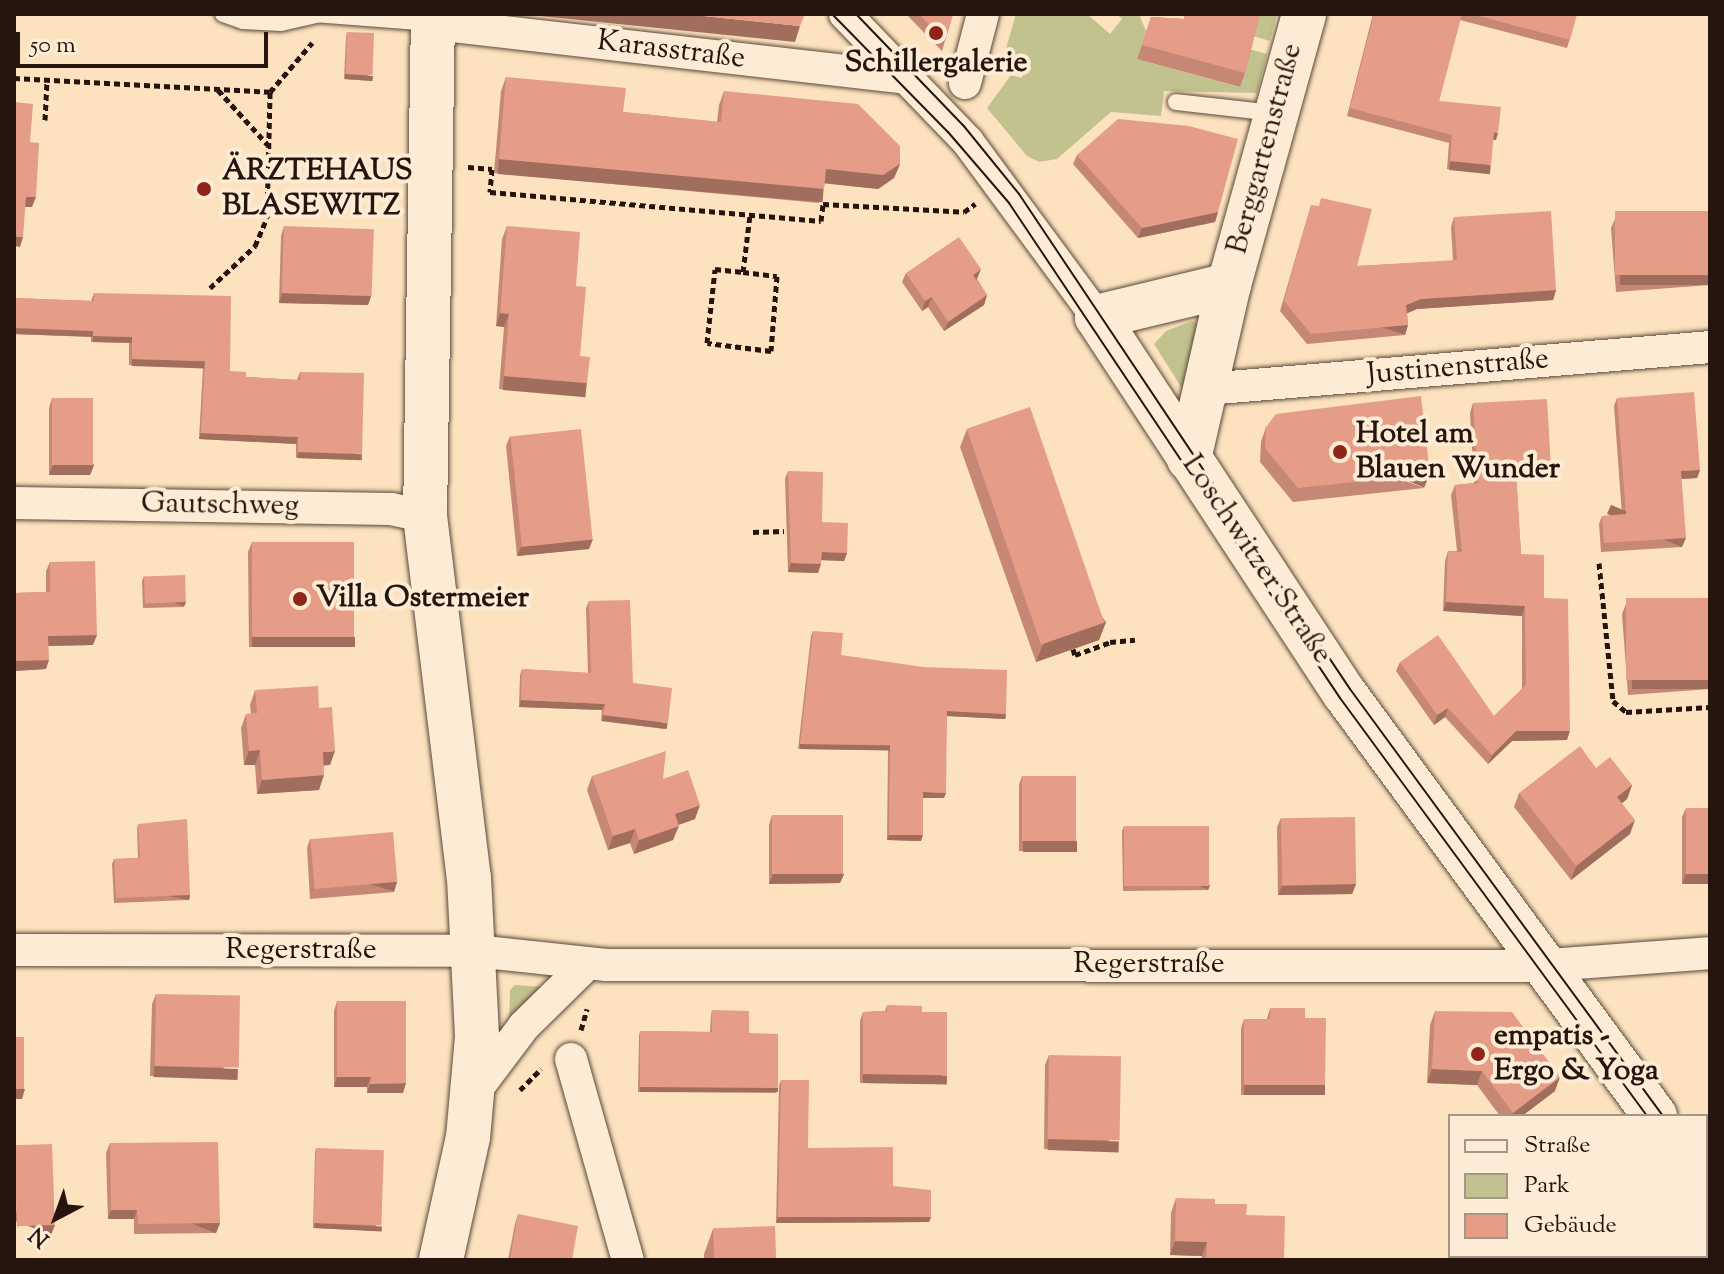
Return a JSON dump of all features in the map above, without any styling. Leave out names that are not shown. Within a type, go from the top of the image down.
[{"type":"street","name":"Loschwitzer Straße","points":[[845,14],[908,78],[1001,182],[1097,317],[1345,694],[1654,1114]]},
{"type":"street","points":[[965,83],[983,14]]},
{"type":"street","name":"Berggartenstraße","points":[[1189,459],[1229,285],[1304,14]]},
{"type":"street","name":"Karasstraße","points":[[433,19],[908,78]]},
{"type":"street","points":[[433,19],[425,516],[475,951],[472,1095],[441,1260]]},
{"type":"street","name":"Berggartenstraße","points":[[1097,317],[1229,285]]},
{"type":"street","name":"Justinenstraße","points":[[1206,389],[1710,347]]},
{"type":"street","name":"Gautschweg","points":[[14,503],[391,509],[425,516]]},
{"type":"street","name":"Regerstraße","points":[[14,950],[475,951],[587,964],[1542,965],[1710,953]]},
{"type":"street","points":[[472,1095],[524,1026],[587,964]]},
{"type":"street","points":[[571,1059],[628,1260]]},
{"type":"lane","points":[[223,14],[243,21],[281,23],[315,14],[433,19]]},
{"type":"lane","points":[[1176,102],[1276,113]]},
{"type":"path","points":[[210,288],[255,246],[267,218],[270,92],[307,46],[317,41]]},
{"type":"path","points":[[14,78],[270,92]]},
{"type":"path","points":[[45,120],[47,80]]},
{"type":"path","points":[[217,90],[269,146]]},
{"type":"path","points":[[432,163],[492,169],[490,192],[821,221],[823,204],[964,212],[1001,182]]},
{"type":"path","points":[[743,272],[750,215]]},
{"type":"path","points":[[715,269],[743,272],[777,276],[771,351],[707,343],[715,269]]},
{"type":"path","points":[[753,532],[784,531]]},
{"type":"path","points":[[1599,563],[1613,701],[1626,712],[1710,707]]},
{"type":"path","points":[[1073,649],[1075,655],[1110,642],[1135,640]]},
{"type":"green space","points":[[1016,14],[1087,14],[1110,34],[1122,19],[1117,14],[1139,14],[1146,31],[1137,59],[1239,87],[1249,49],[1267,54],[1257,93],[1164,91],[1161,116],[1111,112],[1057,159],[1039,162],[1027,156],[987,108],[1011,75],[1022,78],[1028,58],[1005,52]]},
{"type":"green space","points":[[1259,14],[1277,14],[1270,41],[1253,36]]},
{"type":"green space","points":[[1192,321],[1205,327],[1185,393],[1154,344],[1166,331]]},
{"type":"green space","points":[[515,985],[542,987],[509,1030],[510,990]]},
{"type":"building","points":[[684,14],[805,14],[800,26]]},
{"type":"building","points":[[919,14],[953,14],[945,42]]},
{"type":"building","points":[[1186,14],[1260,14],[1245,73],[1142,45],[1151,17],[1185,19]]},
{"type":"building","points":[[1374,14],[1462,14],[1439,101],[1501,107],[1498,133],[1494,132],[1491,165],[1450,161],[1452,135],[1350,108]]},
{"type":"building","points":[[1471,14],[1577,14],[1570,40]]},
{"type":"building","points":[[347,32],[374,33],[373,75],[346,74]]},
{"type":"building","points":[[506,77],[626,88],[623,112],[721,122],[724,91],[858,104],[900,146],[900,164],[883,175],[826,169],[824,189],[499,159]]},
{"type":"building","points":[[14,102],[33,104],[30,142],[39,143],[36,197],[26,197],[23,237],[14,236]]},
{"type":"building","points":[[1118,119],[1189,126],[1238,139],[1218,212],[1142,228],[1077,155]]},
{"type":"building","points":[[1321,198],[1372,209],[1357,266],[1457,260],[1454,217],[1551,211],[1556,290],[1421,299],[1406,305],[1408,325],[1311,334],[1284,301],[1311,205],[1319,206]]},
{"type":"building","points":[[1615,211],[1710,211],[1710,275],[1615,275]]},
{"type":"building","points":[[284,226],[374,229],[372,296],[282,293]]},
{"type":"building","points":[[507,226],[580,232],[576,286],[586,287],[580,356],[590,357],[587,383],[504,376],[509,314],[500,313]]},
{"type":"building","points":[[959,237],[981,269],[973,275],[987,295],[948,322],[932,297],[925,301],[906,273]]},
{"type":"building","points":[[94,293],[231,296],[230,371],[246,372],[246,377],[300,380],[300,372],[364,373],[362,454],[298,452],[298,437],[201,433],[205,361],[132,359],[132,337],[93,336],[93,331],[14,328],[14,298],[94,301]]},
{"type":"building","points":[[1694,392],[1700,470],[1681,471],[1686,538],[1604,543],[1602,516],[1626,514],[1617,398]]},
{"type":"building","name":"Hotel am Blauen Wunder","points":[[1421,396],[1430,474],[1298,488],[1265,448],[1266,427],[1276,414]]},
{"type":"building","points":[[52,398],[93,398],[93,465],[52,465]]},
{"type":"building","points":[[1547,399],[1551,467],[1516,469],[1521,554],[1544,555],[1544,598],[1568,599],[1570,731],[1516,731],[1492,755],[1448,708],[1437,715],[1400,662],[1438,635],[1494,716],[1526,685],[1525,606],[1446,602],[1448,551],[1462,552],[1455,485],[1478,483],[1473,403]]},
{"type":"building","points":[[1030,407],[1104,623],[1041,644],[967,429]]},
{"type":"building","points":[[581,429],[593,539],[522,547],[510,436]]},
{"type":"building","points":[[788,471],[823,472],[822,522],[848,523],[847,553],[822,552],[821,564],[791,563]]},
{"type":"building","name":"Villa Ostermeier","points":[[252,542],[354,542],[354,637],[252,637]]},
{"type":"building","points":[[95,561],[97,635],[48,636],[49,660],[14,661],[14,593],[50,592],[50,562]]},
{"type":"building","points":[[185,575],[186,602],[145,603],[144,576]]},
{"type":"building","points":[[1626,598],[1710,598],[1710,680],[1626,680]]},
{"type":"building","points":[[630,600],[633,683],[672,688],[668,723],[603,715],[605,704],[521,700],[522,669],[591,673],[589,601]]},
{"type":"building","points":[[813,631],[843,633],[841,655],[923,667],[1007,670],[1006,714],[947,711],[946,793],[923,792],[923,835],[889,835],[890,745],[800,744]]},
{"type":"building","points":[[318,686],[319,708],[332,707],[335,751],[323,752],[324,775],[262,780],[260,750],[249,751],[246,714],[257,713],[255,690]]},
{"type":"building","points":[[1580,746],[1596,768],[1610,757],[1632,785],[1617,797],[1635,820],[1576,866],[1519,793]]},
{"type":"building","points":[[666,751],[663,779],[688,770],[700,805],[675,814],[679,826],[639,840],[635,829],[613,836],[592,776]]},
{"type":"building","points":[[1022,776],[1076,776],[1076,841],[1022,841]]},
{"type":"building","points":[[1686,808],[1710,808],[1710,874],[1686,874]]},
{"type":"building","points":[[772,815],[843,815],[843,874],[772,874]]},
{"type":"building","points":[[1355,817],[1356,884],[1282,885],[1281,818]]},
{"type":"building","points":[[187,819],[190,895],[116,898],[114,859],[140,858],[138,824]]},
{"type":"building","points":[[1124,826],[1209,826],[1209,886],[1124,886]]},
{"type":"building","points":[[393,832],[397,882],[315,889],[310,839]]},
{"type":"building","points":[[156,994],[240,995],[239,1067],[155,1066]]},
{"type":"building","points":[[337,1001],[406,1001],[406,1083],[370,1084],[371,1077],[337,1077]]},
{"type":"building","points":[[887,1005],[922,1006],[922,1012],[947,1012],[947,1075],[863,1074],[863,1012],[887,1011]]},
{"type":"building","points":[[1270,1008],[1305,1008],[1305,1018],[1326,1018],[1325,1085],[1244,1085],[1244,1019],[1270,1019]]},
{"type":"building","points":[[712,1010],[749,1011],[749,1033],[778,1034],[778,1088],[640,1087],[640,1031],[712,1032]]},
{"type":"building","name":"empatis - Ergo & Yoga","points":[[1435,1011],[1512,1012],[1560,1077],[1513,1113],[1482,1071],[1432,1069]]},
{"type":"building","points":[[14,1037],[24,1037],[24,1089],[14,1089]]},
{"type":"building","points":[[1049,1055],[1121,1056],[1120,1140],[1048,1139]]},
{"type":"building","points":[[781,1080],[809,1080],[808,1148],[893,1147],[893,1186],[931,1190],[931,1217],[778,1217]]},
{"type":"building","points":[[218,1142],[220,1223],[138,1224],[137,1210],[111,1210],[110,1143]]},
{"type":"building","points":[[52,1144],[55,1225],[17,1226],[14,1145]]},
{"type":"building","points":[[316,1148],[384,1150],[381,1225],[313,1223]]},
{"type":"building","points":[[1176,1198],[1215,1199],[1215,1204],[1247,1204],[1246,1215],[1285,1216],[1284,1260],[1206,1260],[1207,1242],[1175,1241]]},
{"type":"building","points":[[518,1214],[578,1226],[572,1260],[510,1260]]},
{"type":"building","points":[[775,1226],[776,1260],[714,1260],[713,1228]]},
{"type":"building","points":[[1551,1258],[1650,1260],[1552,1260]]},
{"type":"tram line","points":[[832,14],[948,132],[1009,203],[1340,698],[1646,1114]]},
{"type":"tram line","points":[[856,14],[963,125],[1019,194],[1350,689],[1662,1114]]},
{"type":"place","name":"Schillergalerie","points":[[936,33]]},
{"type":"place","name":"ÄRZTEHAUS BLASEWITZ","points":[[204,189]]},
{"type":"place","name":"Hotel am Blauen Wunder","points":[[1340,452]]},
{"type":"place","name":"Villa Ostermeier","points":[[300,599]]},
{"type":"place","name":"empatis - Ergo & Yoga","points":[[1478,1054]]}]
